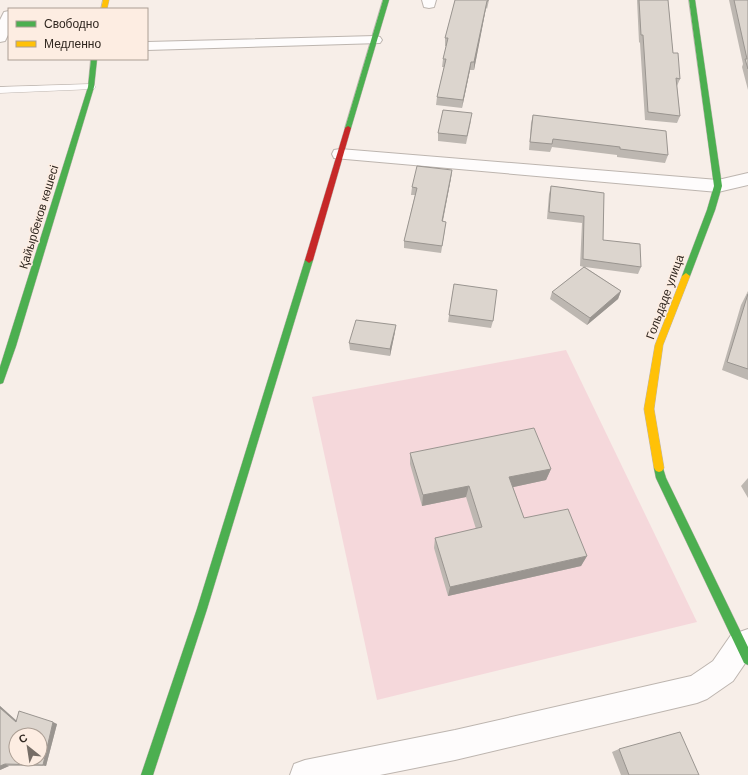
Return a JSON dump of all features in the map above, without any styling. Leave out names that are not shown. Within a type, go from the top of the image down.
[{"type":"street","points":[[146,775],[202,610],[293,316],[340,154],[376,40],[386,0]]},
{"type":"street","name":"Гольдаде улица","points":[[692,0],[718,186],[659,345],[649,409],[661,478],[746,649]]},
{"type":"street","points":[[0,38],[8,17]]},
{"type":"street","points":[[148,46],[376,40]]},
{"type":"street","name":"Қайырбеков көшесі","points":[[0,380],[6,346],[92,87],[94,60]]},
{"type":"street","points":[[340,154],[718,186],[748,179]]},
{"type":"street","points":[[306,775],[455,745],[697,689],[723,670],[746,649]]},
{"type":"lane","points":[[0,90],[92,87]]},
{"type":"shaded area","points":[[566,350],[697,622],[377,700],[312,397]]},
{"type":"building","points":[[455,0],[488,0],[474,62],[471,62],[463,100],[437,97],[446,59],[443,59],[448,38],[445,38]]},
{"type":"building","points":[[639,0],[668,0],[673,53],[678,53],[680,79],[676,78],[680,116],[648,112]]},
{"type":"building","points":[[734,0],[748,0],[748,69],[745,59],[747,59]]},
{"type":"building","points":[[443,110],[472,113],[467,136],[438,133]]},
{"type":"building","points":[[533,115],[666,131],[668,155],[620,149],[620,147],[553,139],[552,144],[530,142]]},
{"type":"building","points":[[417,166],[452,170],[442,221],[446,222],[442,246],[404,241],[417,188],[412,187]]},
{"type":"building","points":[[551,186],[604,193],[603,240],[640,244],[641,267],[583,259],[584,216],[549,212]]},
{"type":"building","points":[[584,267],[621,291],[590,318],[552,292]]},
{"type":"building","points":[[454,284],[497,290],[493,321],[449,315]]},
{"type":"building","points":[[748,294],[748,369],[727,362]]},
{"type":"building","points":[[356,320],[396,325],[390,349],[349,343]]},
{"type":"building","points":[[534,428],[551,469],[509,477],[524,518],[568,509],[587,556],[450,587],[435,538],[482,527],[469,486],[423,495],[410,453]]},
{"type":"building","points":[[0,708],[16,722],[19,711],[53,722],[48,744],[48,727],[8,727],[8,764],[0,766]]},
{"type":"building","points":[[680,732],[699,775],[629,775],[619,749]]},
{"type":"traffic: fast","points":[[348,128],[386,0]]},
{"type":"traffic: fast","points":[[686,276],[711,210],[718,186],[692,0]]},
{"type":"traffic: fast","points":[[0,380],[12,346],[91,87],[94,60]]},
{"type":"traffic: fast","points":[[147,775],[202,609],[309,260]]},
{"type":"traffic: fast","points":[[659,468],[661,478],[748,659]]},
{"type":"traffic: slow","points":[[104,8],[106,0]]},
{"type":"traffic: slow","points":[[659,468],[649,409],[659,345],[686,276]]},
{"type":"traffic: jam","points":[[309,260],[348,128]]}]
